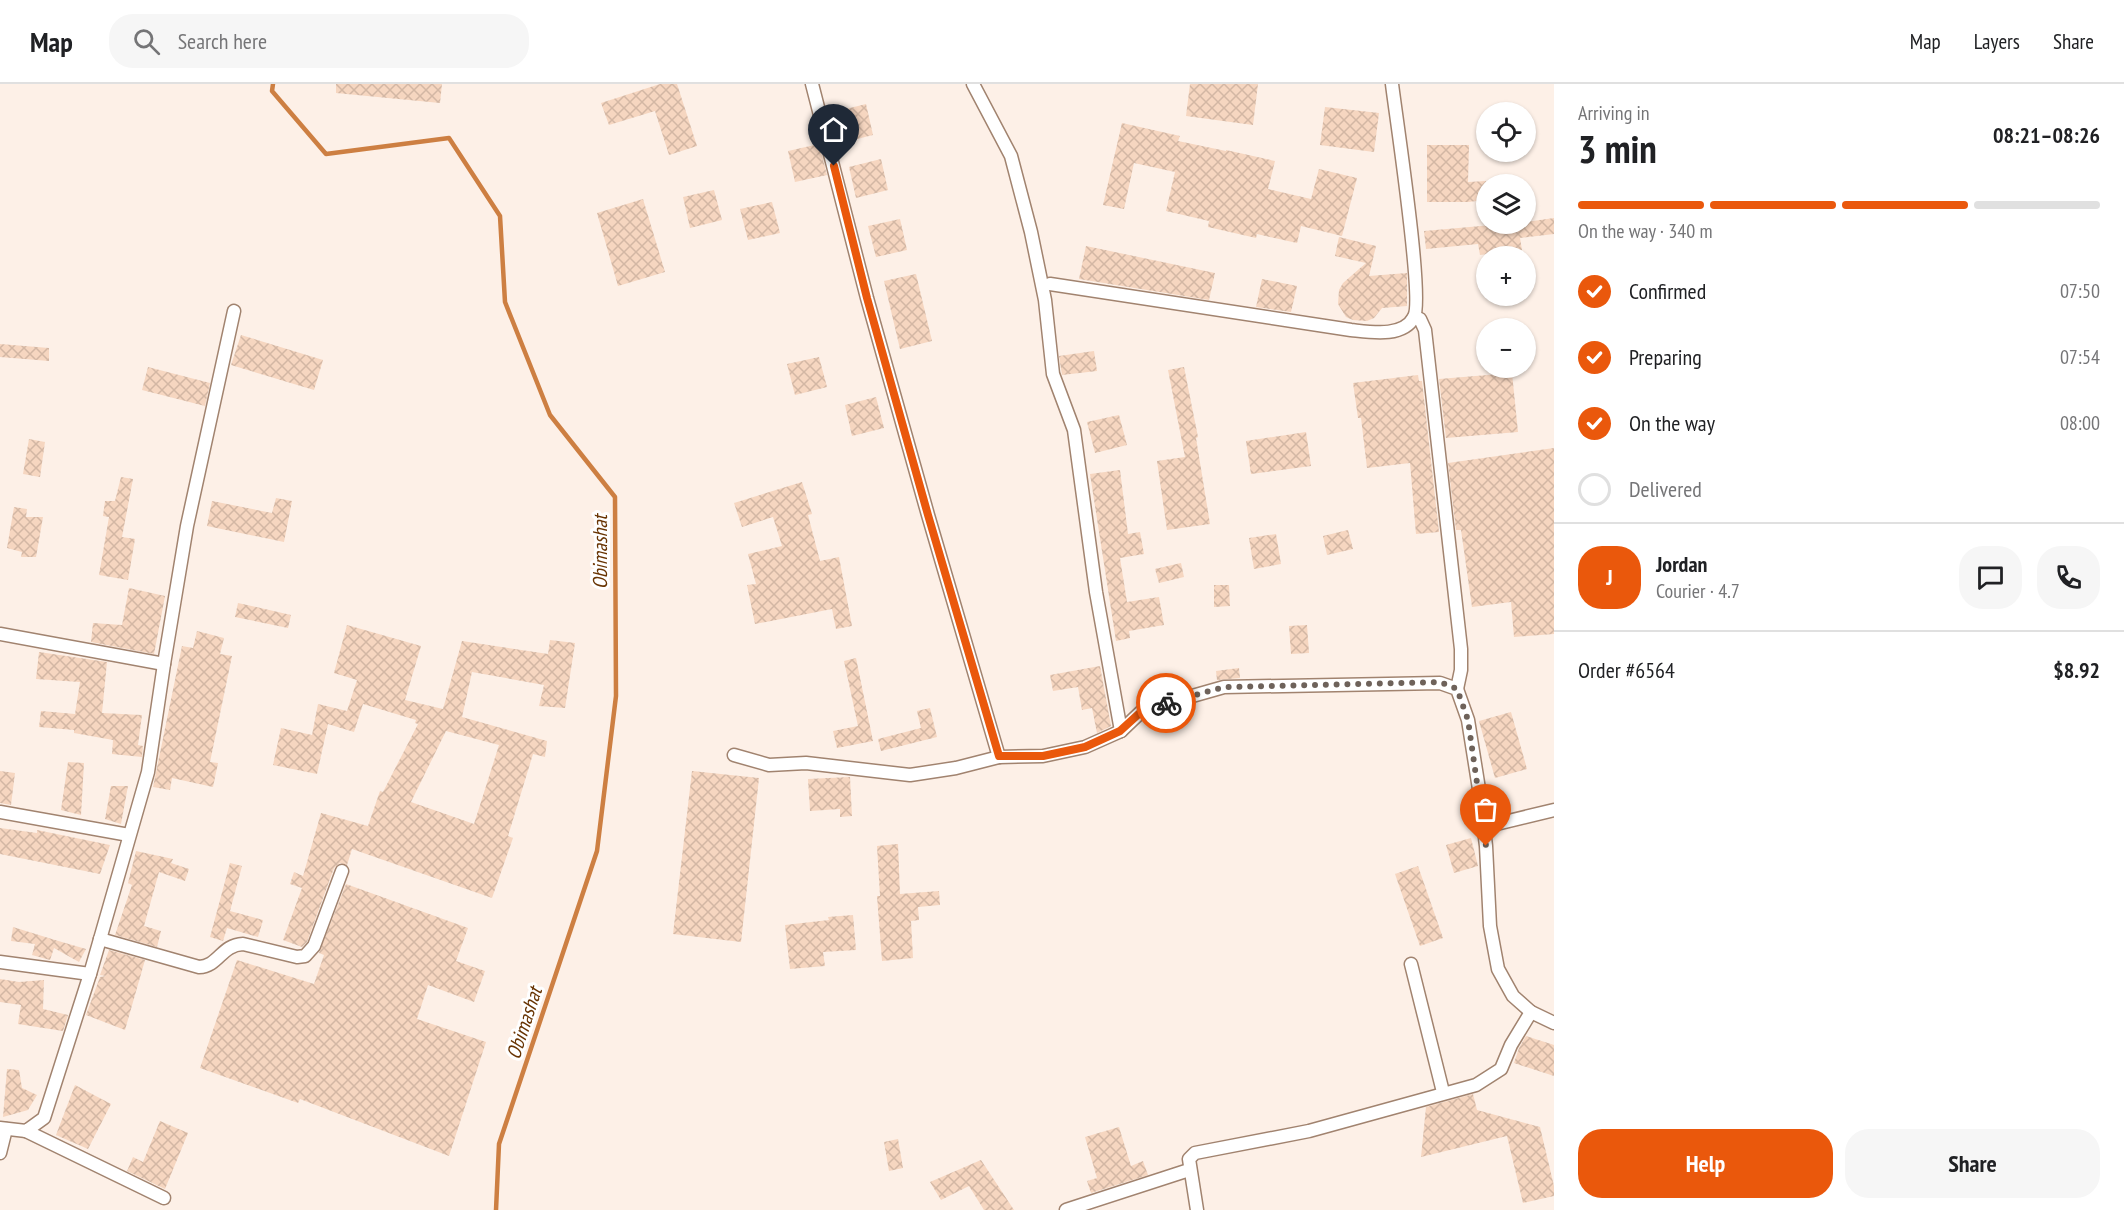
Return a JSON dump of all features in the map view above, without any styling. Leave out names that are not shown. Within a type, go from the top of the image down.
[{"type":"street","points":[[812,84],[867,298],[931,527],[999,756]]},
{"type":"street","points":[[973,84],[1011,156],[1031,232],[1045,300],[1053,374],[1074,430],[1096,592],[1120,731]]},
{"type":"street","points":[[1050,284],[1351,330],[1383,333],[1404,328],[1414,317],[1417,306],[1392,84]]},
{"type":"street","points":[[26,1131],[44,1118],[90,974],[148,772],[187,526],[234,311]]},
{"type":"street","points":[[1414,317],[1420,319],[1425,330],[1461,648],[1461,670],[1457,689],[1468,720],[1484,827],[1490,926],[1498,969],[1513,996],[1531,1012],[1554,1023]]},
{"type":"street","points":[[0,634],[164,664]]},
{"type":"street","points":[[734,755],[769,765],[806,764],[910,775],[956,768],[999,756],[1043,756],[1085,747],[1120,731],[1143,710],[1224,687],[1440,682],[1457,689]]},
{"type":"street","points":[[1484,827],[1554,810]]},
{"type":"street","points":[[0,812],[129,835]]},
{"type":"street","points":[[100,939],[199,967],[212,963],[228,948],[243,944],[297,957],[305,956],[314,946],[342,871]]},
{"type":"street","points":[[0,962],[90,974]]},
{"type":"street","points":[[1412,964],[1443,1092]]},
{"type":"street","points":[[1197,1210],[1190,1170],[1190,1159],[1195,1153],[1309,1131],[1443,1092],[1476,1085],[1501,1069],[1511,1045],[1531,1012]]},
{"type":"street","points":[[0,1153],[3,1129],[26,1131],[164,1198]]},
{"type":"street","points":[[1066,1210],[1190,1170]]},
{"type":"building","points":[[336,84],[442,84],[440,103],[336,93]]},
{"type":"building","points":[[660,84],[677,84],[697,146],[669,155],[655,111],[609,125],[601,103]]},
{"type":"building","points":[[1190,84],[1258,84],[1253,125],[1186,116]]},
{"type":"building","points":[[866,104],[873,135],[841,143],[834,112]]},
{"type":"building","points":[[1325,107],[1379,113],[1374,152],[1320,145]]},
{"type":"building","points":[[1122,123],[1180,136],[1178,141],[1275,161],[1268,189],[1311,199],[1319,169],[1357,178],[1342,236],[1301,226],[1297,243],[1257,234],[1256,238],[1208,227],[1209,221],[1166,211],[1175,172],[1134,163],[1124,209],[1103,205]]},
{"type":"building","points":[[819,144],[827,175],[795,182],[788,151]]},
{"type":"building","points":[[1427,145],[1469,145],[1468,182],[1476,182],[1476,201],[1427,202]]},
{"type":"building","points":[[881,159],[888,190],[856,198],[849,167]]},
{"type":"building","points":[[714,190],[722,220],[690,228],[683,197]]},
{"type":"building","points":[[643,199],[665,272],[618,286],[597,213]]},
{"type":"building","points":[[772,202],[780,233],[748,240],[740,209]]},
{"type":"building","points":[[1554,218],[1554,234],[1520,238],[1521,246],[1478,246],[1478,244],[1426,249],[1424,231],[1476,226],[1476,234],[1536,234],[1536,221]]},
{"type":"building","points":[[900,219],[907,250],[876,257],[868,226]]},
{"type":"building","points":[[1339,237],[1376,246],[1369,276],[1407,273],[1407,306],[1382,308],[1374,318],[1367,321],[1346,317],[1338,304],[1339,290],[1343,283],[1366,263],[1335,256]]},
{"type":"building","points":[[1086,246],[1215,273],[1209,300],[1079,279]]},
{"type":"building","points":[[916,274],[932,341],[900,349],[884,281]]},
{"type":"building","points":[[1262,279],[1297,286],[1291,312],[1256,307]]},
{"type":"building","points":[[241,335],[323,360],[314,390],[231,365]]},
{"type":"building","points":[[0,344],[49,348],[49,361],[0,357]]},
{"type":"building","points":[[1094,351],[1097,371],[1062,375],[1059,356]]},
{"type":"building","points":[[819,357],[827,387],[795,395],[787,364]]},
{"type":"building","points":[[148,367],[210,383],[205,406],[142,390]]},
{"type":"building","points":[[1184,367],[1198,437],[1196,438],[1210,524],[1167,530],[1157,461],[1185,457],[1168,370]]},
{"type":"building","points":[[1418,375],[1419,381],[1422,381],[1439,532],[1416,534],[1410,463],[1367,468],[1361,418],[1358,418],[1353,383]]},
{"type":"building","points":[[1476,376],[1476,378],[1513,378],[1518,432],[1446,438],[1439,379]]},
{"type":"building","points":[[876,397],[884,428],[852,436],[845,405]]},
{"type":"building","points":[[1119,415],[1127,445],[1095,453],[1087,422]]},
{"type":"building","points":[[1306,432],[1311,466],[1251,474],[1246,441]]},
{"type":"building","points":[[29,439],[45,442],[40,477],[23,474]]},
{"type":"building","points":[[1554,448],[1554,634],[1514,637],[1511,602],[1472,607],[1461,530],[1456,530],[1448,463]]},
{"type":"building","points":[[1120,470],[1128,534],[1140,532],[1144,554],[1120,558],[1127,602],[1159,597],[1164,625],[1129,631],[1130,638],[1116,641],[1090,474]]},
{"type":"building","points":[[121,477],[133,479],[122,537],[135,539],[128,580],[99,575],[109,517],[103,516],[105,501],[115,501]]},
{"type":"building","points":[[802,482],[812,514],[808,515],[820,561],[839,557],[852,626],[836,629],[832,609],[755,624],[747,585],[756,584],[748,554],[782,546],[773,517],[742,527],[734,503]]},
{"type":"building","points":[[276,498],[292,501],[284,542],[207,526],[212,501],[272,513]]},
{"type":"building","points":[[14,507],[27,509],[26,517],[43,517],[36,557],[21,557],[22,552],[7,548]]},
{"type":"building","points":[[1348,530],[1353,549],[1327,555],[1323,536]]},
{"type":"building","points":[[1276,534],[1281,564],[1254,569],[1249,538]]},
{"type":"building","points":[[1181,563],[1184,577],[1159,583],[1155,569]]},
{"type":"building","points":[[1214,585],[1229,585],[1230,606],[1214,607]]},
{"type":"building","points":[[129,588],[165,596],[154,654],[91,642],[93,623],[122,625]]},
{"type":"building","points":[[238,603],[291,615],[288,628],[235,617]]},
{"type":"building","points":[[347,625],[421,646],[405,700],[443,709],[462,641],[548,654],[550,640],[575,643],[565,708],[539,706],[544,685],[472,672],[462,717],[547,741],[545,757],[533,754],[508,836],[513,838],[492,898],[352,849],[347,865],[340,863],[334,868],[307,942],[302,947],[283,940],[302,888],[290,884],[294,872],[303,876],[321,813],[368,826],[380,791],[383,792],[418,724],[415,723],[416,720],[363,704],[354,732],[328,724],[317,774],[273,765],[281,728],[312,735],[318,704],[347,711],[357,680],[334,673]],"holes":[[[446,731],[499,745],[474,824],[411,802]]]},
{"type":"building","points":[[1307,625],[1309,653],[1291,654],[1289,626]]},
{"type":"building","points":[[197,631],[224,638],[220,654],[232,656],[210,762],[218,763],[213,787],[172,778],[170,790],[153,787],[182,646],[193,648]]},
{"type":"building","points":[[39,652],[107,662],[102,713],[142,715],[138,745],[143,746],[142,757],[112,754],[113,740],[74,733],[74,730],[39,727],[41,711],[75,714],[80,682],[36,679]]},
{"type":"building","points":[[856,658],[873,741],[837,748],[833,731],[858,726],[844,661]]},
{"type":"building","points":[[1100,666],[1111,726],[1097,733],[1092,708],[1082,710],[1078,687],[1053,691],[1050,675]]},
{"type":"building","points":[[1239,668],[1240,678],[1217,680],[1216,671]]},
{"type":"building","points":[[930,708],[937,737],[881,751],[878,739],[921,728],[917,711]]},
{"type":"building","points":[[1511,712],[1527,769],[1495,778],[1479,721]]},
{"type":"building","points":[[68,762],[84,763],[81,815],[61,810]]},
{"type":"building","points":[[0,771],[15,773],[11,805],[0,803]]},
{"type":"building","points":[[692,771],[759,778],[741,942],[673,934]]},
{"type":"building","points":[[850,777],[852,816],[840,817],[840,809],[810,811],[808,779]]},
{"type":"building","points":[[111,786],[128,786],[121,824],[105,819]]},
{"type":"building","points":[[0,828],[37,833],[37,830],[110,845],[100,874],[0,854]]},
{"type":"building","points":[[1471,838],[1478,866],[1454,873],[1446,845]]},
{"type":"building","points":[[898,844],[900,894],[939,891],[940,905],[918,907],[919,920],[911,921],[913,958],[882,961],[877,896],[880,896],[877,846]]},
{"type":"building","points":[[136,851],[173,859],[171,863],[189,869],[185,881],[159,872],[144,926],[161,931],[157,947],[115,935],[132,885],[128,883]]},
{"type":"building","points":[[230,863],[242,866],[230,911],[263,920],[258,937],[227,928],[223,941],[210,937]]},
{"type":"building","points":[[1418,866],[1443,938],[1420,946],[1395,874]]},
{"type":"building","points":[[346,884],[468,928],[456,961],[485,971],[474,1002],[428,985],[417,1019],[486,1042],[449,1156],[300,1099],[298,1103],[200,1068],[237,960],[314,984],[324,955],[319,953]]},
{"type":"building","points":[[853,915],[856,950],[823,952],[825,966],[790,969],[785,925]]},
{"type":"building","points":[[13,927],[86,949],[79,962],[54,948],[50,960],[32,955],[35,944],[11,941]]},
{"type":"building","points":[[109,950],[145,960],[125,1030],[86,1015],[100,977],[106,976],[100,975]]},
{"type":"building","points":[[0,979],[19,982],[44,980],[43,1009],[68,1015],[63,1031],[18,1024],[21,1005],[0,1002]]},
{"type":"building","points":[[1526,1036],[1554,1045],[1554,1076],[1514,1063]]},
{"type":"building","points":[[7,1069],[19,1070],[22,1088],[37,1095],[28,1110],[3,1117]]},
{"type":"building","points":[[75,1085],[111,1104],[88,1149],[56,1135]]},
{"type":"building","points":[[1473,1094],[1477,1110],[1540,1127],[1554,1186],[1554,1196],[1523,1203],[1507,1136],[1421,1157],[1426,1107]]},
{"type":"building","points":[[160,1121],[188,1133],[165,1189],[127,1171],[133,1157],[143,1162]]},
{"type":"building","points":[[1119,1127],[1131,1166],[1143,1161],[1148,1175],[1091,1193],[1087,1181],[1097,1178],[1085,1137]]},
{"type":"building","points":[[898,1139],[903,1168],[889,1171],[884,1142]]},
{"type":"building","points":[[981,1160],[1014,1210],[984,1210],[969,1186],[941,1200],[930,1182]]},
{"type":"waterway","name":"Obimashat","points":[[273,84],[272,91],[326,154],[449,138],[500,216],[505,302],[550,415],[615,497],[616,696],[597,851],[499,1144],[496,1210]]},
{"type":"way so far","points":[[1166,703],[1224,687],[1440,682],[1457,689],[1468,720],[1486,846]]},
{"type":"route","points":[[834,166],[867,298],[999,756],[1043,756],[1085,747],[1120,731],[1143,710],[1166,703]]}]
